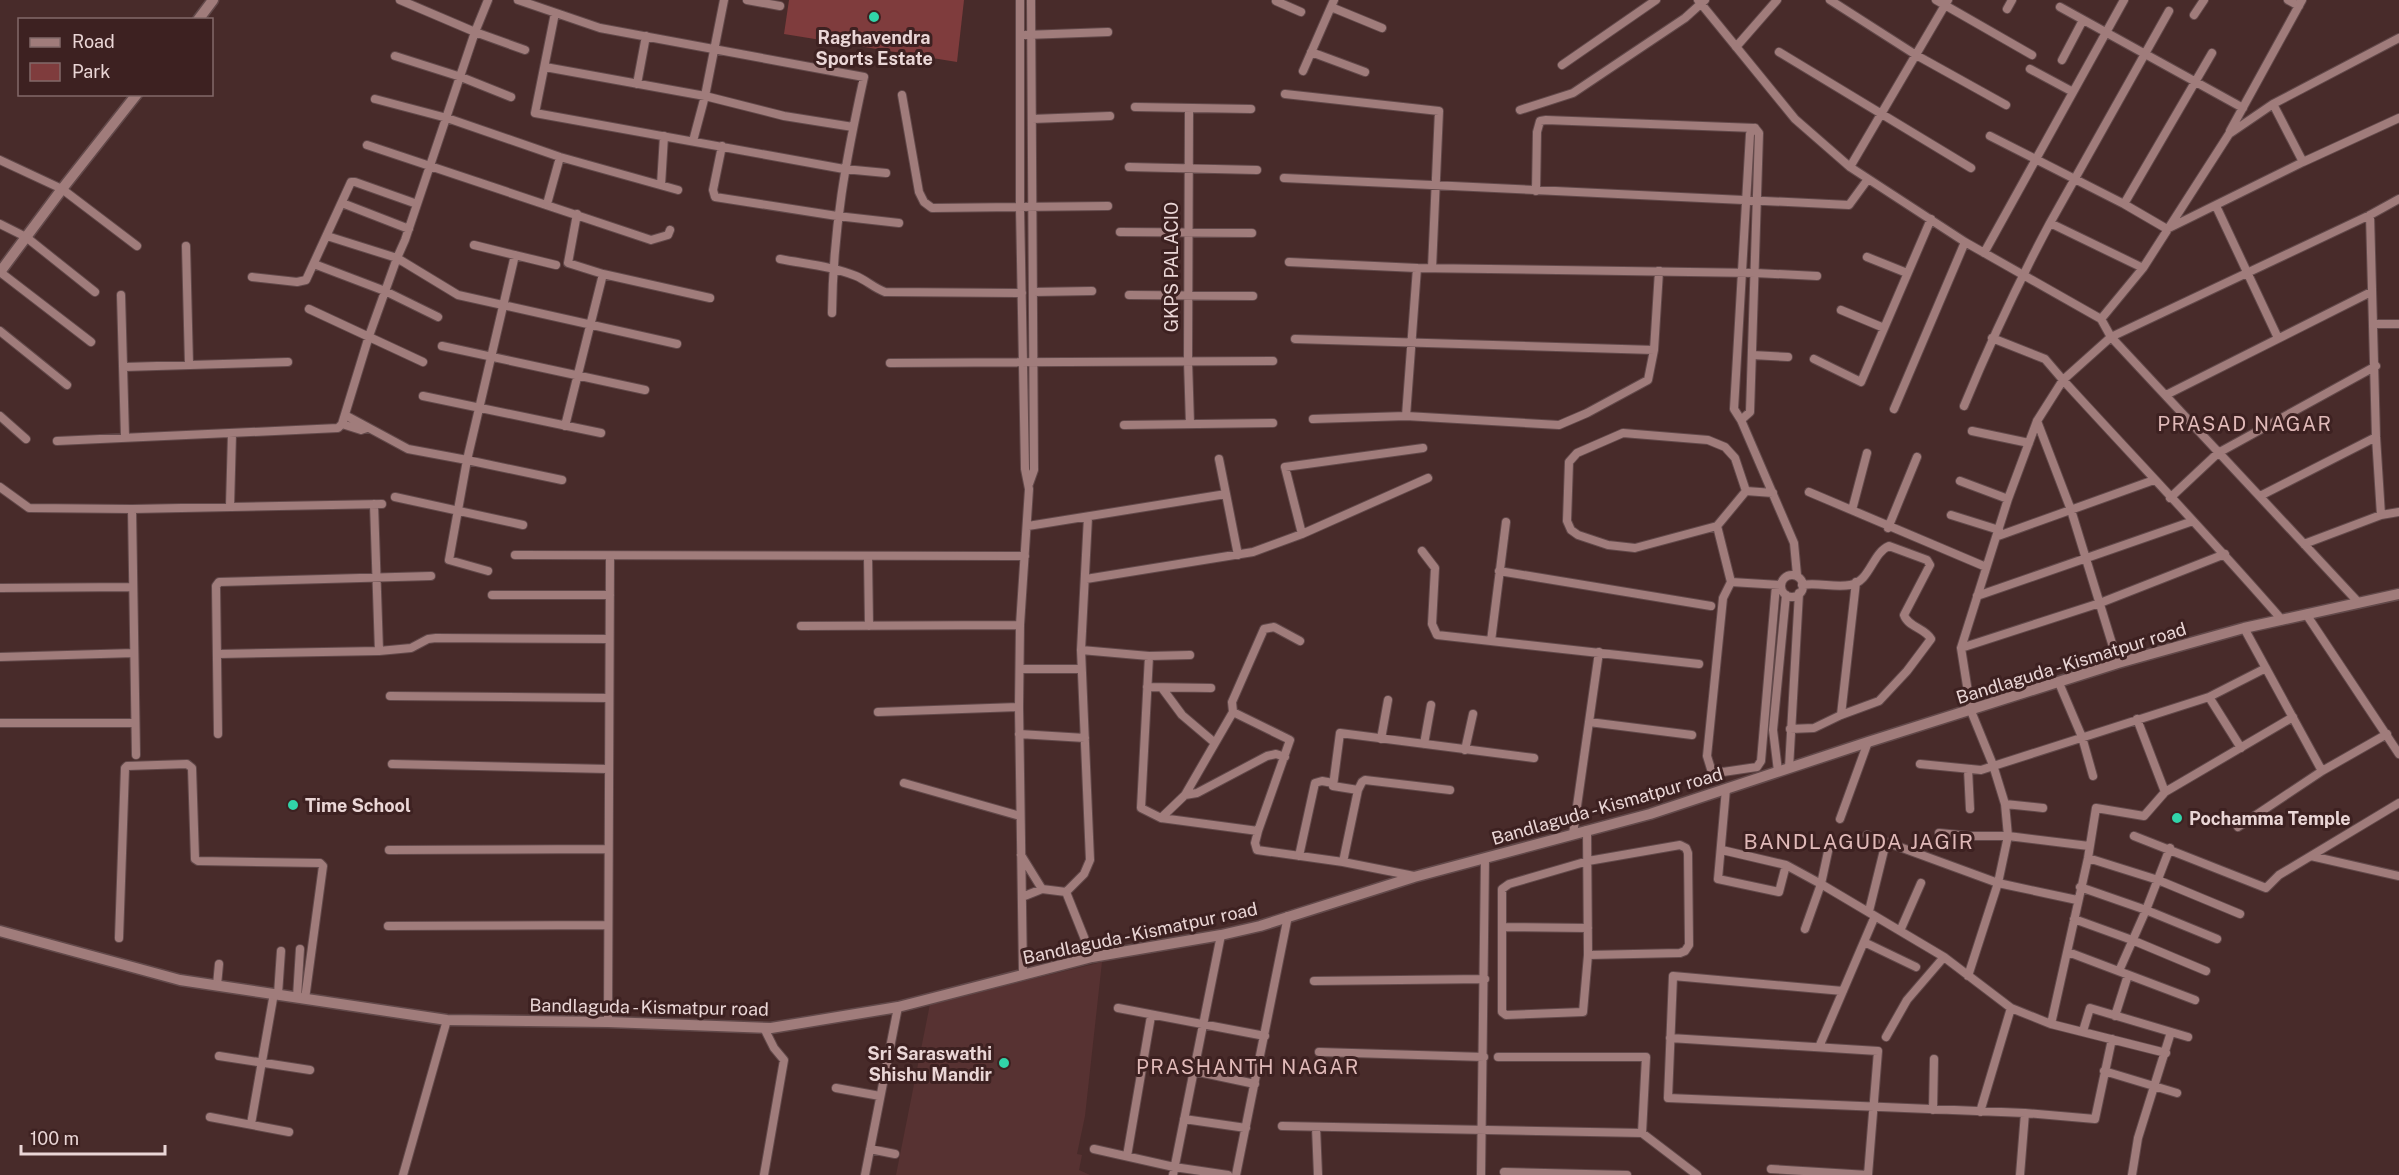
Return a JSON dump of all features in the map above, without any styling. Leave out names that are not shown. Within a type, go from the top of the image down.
[{"type":"street","points":[[200,18],[213,0]]},
{"type":"street","points":[[400,0],[475,32],[525,50]]},
{"type":"street","points":[[57,441],[338,429],[342,424],[369,336],[409,229],[475,32],[488,0]]},
{"type":"street","points":[[518,0],[600,28],[864,77],[844,168],[837,216],[832,268],[832,313]]},
{"type":"street","points":[[693,141],[705,96],[724,0]]},
{"type":"street","points":[[747,0],[780,6]]},
{"type":"street","points":[[1020,0],[1022,293],[1034,470],[1029,484],[1020,625],[1019,734],[1023,974]]},
{"type":"street","points":[[1028,362],[1033,292],[1031,0]]},
{"type":"street","points":[[1275,0],[1301,12]]},
{"type":"street","points":[[1562,65],[1656,0]]},
{"type":"street","points":[[1736,46],[1777,0]]},
{"type":"street","points":[[1830,0],[1916,55],[2006,105]]},
{"type":"street","points":[[1936,0],[1946,3],[2032,55]]},
{"type":"street","points":[[2007,9],[2012,0]]},
{"type":"street","points":[[1984,253],[2124,0]]},
{"type":"street","points":[[2194,15],[2204,0]]},
{"type":"street","points":[[2102,319],[2143,268],[2229,134],[2300,3],[2288,0]]},
{"type":"street","points":[[1520,110],[1573,93],[1685,18],[1701,2],[1795,119],[1850,167],[1965,242],[2102,319],[2111,337],[2359,603]]},
{"type":"street","points":[[1304,72],[1332,3],[1382,28]]},
{"type":"street","points":[[1850,167],[1946,3]]},
{"type":"street","points":[[2060,6],[2243,108]]},
{"type":"street","points":[[1964,406],[1992,338],[2022,276],[2169,11]]},
{"type":"street","points":[[555,13],[535,113],[844,168],[886,173]]},
{"type":"street","points":[[2062,60],[2083,20]]},
{"type":"street","points":[[1020,35],[1108,32]]},
{"type":"street","points":[[636,84],[646,36]]},
{"type":"street","points":[[2229,134],[2273,104],[2399,38]]},
{"type":"street","points":[[1311,52],[1365,72]]},
{"type":"street","points":[[1779,52],[1971,168]]},
{"type":"street","points":[[2124,204],[2212,53]]},
{"type":"street","points":[[395,56],[461,77],[511,97]]},
{"type":"street","points":[[544,67],[705,96],[784,116],[853,127]]},
{"type":"street","points":[[2030,69],[2073,92]]},
{"type":"street","points":[[1285,94],[1439,111],[1432,268]]},
{"type":"street","points":[[902,95],[919,192],[924,202],[932,208],[1107,206]]},
{"type":"street","points":[[91,342],[0,272],[135,96]]},
{"type":"street","points":[[375,99],[447,118],[560,157],[678,190]]},
{"type":"street","points":[[2273,104],[2303,162]]},
{"type":"street","points":[[1135,107],[1189,110],[1251,109]]},
{"type":"street","name":"GKPS PALACIO","points":[[1189,110],[1190,424]]},
{"type":"street","points":[[1032,119],[1110,116]]},
{"type":"street","points":[[2168,229],[2303,162],[2399,118]]},
{"type":"street","points":[[1536,190],[1537,132],[1540,122],[1546,120],[1755,128],[1759,133],[1750,412],[1741,420]]},
{"type":"street","points":[[1755,128],[1750,134],[1734,409],[1741,420],[1794,543],[1797,575],[1802,580],[1789,768]]},
{"type":"street","points":[[661,185],[664,136]]},
{"type":"street","points":[[1990,136],[2168,229]]},
{"type":"street","points":[[367,144],[651,240],[668,235],[670,230]]},
{"type":"street","points":[[722,146],[713,190],[715,197],[899,223]]},
{"type":"street","points":[[547,204],[560,157]]},
{"type":"street","points":[[0,160],[62,189],[137,246]]},
{"type":"street","points":[[1129,167],[1257,170]]},
{"type":"street","points":[[1284,178],[1849,205],[1868,179]]},
{"type":"street","points":[[252,277],[302,282],[306,280],[353,181],[417,204]]},
{"type":"street","points":[[1968,976],[1998,883],[2008,836],[2005,804],[1993,765],[1971,711],[1961,648],[2008,499],[2037,421],[2063,380],[2111,337],[2370,215],[2399,199]]},
{"type":"street","points":[[342,203],[409,229]]},
{"type":"street","points":[[2217,206],[2278,338]]},
{"type":"street","points":[[577,214],[568,263],[603,274],[710,298]]},
{"type":"street","points":[[2370,215],[2371,291],[2376,366],[2376,437],[2381,515]]},
{"type":"street","points":[[1814,359],[1861,382],[1931,219]]},
{"type":"street","points":[[2050,223],[2143,268]]},
{"type":"street","points":[[0,224],[26,237],[95,292]]},
{"type":"street","points":[[1120,232],[1252,233]]},
{"type":"street","points":[[327,236],[397,258],[458,295],[677,344]]},
{"type":"street","points":[[1894,409],[1965,242]]},
{"type":"street","points":[[474,245],[556,265]]},
{"type":"street","points":[[186,246],[189,365]]},
{"type":"street","points":[[488,571],[449,560],[467,460],[515,255]]},
{"type":"street","points":[[1867,256],[1907,273]]},
{"type":"street","points":[[780,260],[832,268],[857,276],[876,289],[885,292],[1022,293]]},
{"type":"street","points":[[1289,262],[1417,268],[1742,272],[1817,276]]},
{"type":"street","points":[[314,264],[385,291],[438,317]]},
{"type":"street","points":[[1406,416],[1417,268]]},
{"type":"street","points":[[1313,418],[1406,416],[1559,425],[1587,413],[1648,380],[1654,350],[1659,271]]},
{"type":"street","points":[[565,426],[603,274]]},
{"type":"street","points":[[1033,292],[1092,291]]},
{"type":"street","points":[[2166,395],[2371,291]]},
{"type":"street","points":[[121,295],[125,437]]},
{"type":"street","points":[[1129,295],[1253,296]]},
{"type":"street","points":[[309,309],[423,362]]},
{"type":"street","points":[[1841,310],[1884,328]]},
{"type":"street","points":[[2374,324],[2399,324]]},
{"type":"street","points":[[0,331],[67,385]]},
{"type":"street","points":[[1992,338],[2038,355],[2051,364],[2170,498],[2225,554],[2282,620]]},
{"type":"street","points":[[1295,339],[1654,350]]},
{"type":"street","points":[[442,346],[645,390]]},
{"type":"street","points":[[1752,355],[1788,357]]},
{"type":"street","points":[[890,363],[1272,361]]},
{"type":"street","points":[[124,367],[288,362]]},
{"type":"street","points":[[2170,498],[2218,453],[2376,366]]},
{"type":"street","points":[[423,396],[601,433]]},
{"type":"street","points":[[345,414],[408,449],[562,480]]},
{"type":"street","points":[[0,416],[26,439]]},
{"type":"street","points":[[2037,421],[2071,510],[2118,663]]},
{"type":"street","points":[[1124,425],[1273,423]]},
{"type":"street","points":[[342,424],[361,430],[367,428]]},
{"type":"street","points":[[1972,430],[2029,443]]},
{"type":"street","points":[[1623,433],[1708,440],[1725,447],[1734,458],[1746,491],[1717,526],[1635,548],[1608,544],[1578,535],[1571,530],[1567,521],[1569,462],[1577,453],[1623,433]]},
{"type":"street","points":[[230,506],[232,434]]},
{"type":"street","points":[[2260,496],[2376,437]]},
{"type":"street","points":[[1302,534],[1285,467],[1422,448]]},
{"type":"street","points":[[1852,510],[1867,453]]},
{"type":"street","points":[[1888,528],[1917,457]]},
{"type":"street","points":[[1220,459],[1238,555]]},
{"type":"street","points":[[1086,579],[1238,555],[1302,534],[1428,478]]},
{"type":"street","points":[[1951,515],[1999,533],[2154,480]]},
{"type":"street","points":[[1960,482],[2008,499]]},
{"type":"street","points":[[0,486],[29,508],[132,509],[378,504],[379,651]]},
{"type":"street","points":[[1746,491],[1773,493]]},
{"type":"street","points":[[1809,492],[1888,528],[1986,567]]},
{"type":"street","points":[[1028,526],[1226,494]]},
{"type":"street","points":[[395,497],[523,525]]},
{"type":"street","points":[[132,509],[136,755]]},
{"type":"street","points":[[2304,544],[2381,515],[2399,512]]},
{"type":"street","points":[[1066,892],[1084,874],[1090,860],[1081,669],[1088,517]]},
{"type":"street","points":[[1977,596],[2193,521]]},
{"type":"street","points":[[1491,641],[1506,522]]},
{"type":"street","points":[[1717,526],[1731,582],[1723,598],[1707,756],[1711,769],[1723,772],[1757,767],[1761,760],[1778,585],[1786,576],[1797,575]]},
{"type":"street","points":[[1731,582],[1778,585],[1786,595],[1792,597],[1801,589],[1851,585],[1862,578],[1883,548],[1889,546],[1927,560],[1929,565],[1904,615],[1906,620],[1928,634],[1931,639],[1907,671],[1879,701],[1840,715],[1814,728],[1790,729]]},
{"type":"street","points":[[1422,551],[1435,568],[1432,624],[1437,635],[1699,664]]},
{"type":"street","points":[[1961,648],[2100,603],[2225,554]]},
{"type":"street","points":[[515,555],[609,557],[1025,556]]},
{"type":"street","points":[[608,1022],[609,557]]},
{"type":"street","points":[[868,557],[869,626]]},
{"type":"street","points":[[1499,571],[1711,606]]},
{"type":"street","points":[[218,734],[216,586],[219,582],[431,576]]},
{"type":"street","points":[[1840,715],[1856,582]]},
{"type":"street","points":[[0,588],[133,587]]},
{"type":"street","name":"Bandlaguda - Kismatpur road","points":[[0,931],[180,980],[447,1020],[608,1022],[764,1028],[898,1006],[1092,957],[1221,935],[1414,876],[1650,814],[2118,663],[2244,628],[2399,594]]},
{"type":"street","points":[[492,595],[610,595]]},
{"type":"street","points":[[1778,771],[1773,730],[1786,595]]},
{"type":"street","points":[[2306,614],[2399,754]]},
{"type":"street","points":[[801,626],[1020,625]]},
{"type":"street","points":[[1161,818],[1185,795],[1233,712],[1232,702],[1264,629],[1274,627],[1300,642]]},
{"type":"street","points":[[2244,628],[2322,771]]},
{"type":"street","points":[[218,654],[379,651],[411,648],[428,639],[436,638],[609,639]]},
{"type":"street","points":[[1081,650],[1149,656],[1190,655]]},
{"type":"street","points":[[1573,834],[1599,652]]},
{"type":"street","points":[[0,657],[134,653]]},
{"type":"street","points":[[1149,656],[1140,804],[1143,811],[1161,818],[1257,831]]},
{"type":"street","points":[[1920,764],[1981,770],[2209,697],[2266,668]]},
{"type":"street","points":[[1020,669],[1081,669]]},
{"type":"street","points":[[2059,683],[2082,737],[2092,776]]},
{"type":"street","points":[[1147,687],[1211,688]]},
{"type":"street","points":[[1162,687],[1182,715],[1215,743]]},
{"type":"street","points":[[390,696],[609,698]]},
{"type":"street","points":[[2209,697],[2241,748]]},
{"type":"street","points":[[1381,739],[1388,700]]},
{"type":"street","points":[[1424,744],[1431,705]]},
{"type":"street","points":[[878,712],[1019,707]]},
{"type":"street","points":[[1233,712],[1288,738],[1290,743],[1257,831],[1255,843],[1257,850],[1343,862],[1414,876]]},
{"type":"street","points":[[1466,750],[1473,714]]},
{"type":"street","points":[[2051,1024],[2088,858],[2096,808],[2144,816],[2165,792],[2292,717]]},
{"type":"street","points":[[2137,719],[2165,792]]},
{"type":"street","points":[[1589,722],[1692,735]]},
{"type":"street","points":[[0,723],[135,723]]},
{"type":"street","points":[[1333,783],[1340,733],[1534,758]]},
{"type":"street","points":[[1019,734],[1085,738]]},
{"type":"street","points":[[2238,827],[2322,771],[2387,734]]},
{"type":"street","points":[[1840,819],[1868,742]]},
{"type":"street","points":[[1185,795],[1197,793],[1268,756],[1276,754],[1285,757]]},
{"type":"street","points":[[119,938],[125,768],[127,766],[188,764],[192,768],[195,859],[198,861],[320,863],[323,866],[301,998]]},
{"type":"street","points":[[392,764],[608,769]]},
{"type":"street","points":[[1968,769],[1970,809]]},
{"type":"street","points":[[1343,862],[1358,790],[1362,782],[1365,780],[1450,790]]},
{"type":"street","points":[[1299,856],[1315,783],[1322,781],[1333,783],[1336,787],[1358,790]]},
{"type":"street","points":[[904,783],[1020,816]]},
{"type":"street","points":[[1726,789],[1718,879],[1779,892],[1786,865]]},
{"type":"street","points":[[2134,836],[2170,848],[2266,888],[2279,875],[2399,803]]},
{"type":"street","points":[[2005,804],[2043,808]]},
{"type":"street","points":[[1587,830],[1588,861],[1588,955],[1583,1011],[1506,1015],[1502,1007],[1502,890],[1509,884],[1588,861],[1680,845],[1686,848],[1688,853],[1689,945],[1685,951],[1588,955]]},
{"type":"street","points":[[1939,833],[2008,836],[2089,846]]},
{"type":"street","points":[[1867,836],[1998,883],[2077,900]]},
{"type":"street","points":[[1819,1047],[1864,942],[1886,842]]},
{"type":"street","points":[[1805,929],[1821,884],[1829,847]]},
{"type":"street","points":[[2115,1016],[2132,940],[2170,848]]},
{"type":"street","points":[[389,850],[608,849]]},
{"type":"street","points":[[1722,850],[1786,865],[1821,884],[1944,957],[2011,1008],[2051,1024],[2166,1053]]},
{"type":"street","points":[[1021,855],[1042,889]]},
{"type":"street","points":[[2311,856],[2399,876]]},
{"type":"street","points":[[1481,1175],[1485,858]]},
{"type":"street","points":[[2088,858],[2158,880],[2240,914]]},
{"type":"street","points":[[1900,931],[1921,883]]},
{"type":"street","points":[[2080,887],[2146,910],[2217,939]]},
{"type":"street","points":[[1022,897],[1042,889],[1066,892]]},
{"type":"street","points":[[1066,892],[1092,957]]},
{"type":"street","points":[[1236,1175],[1288,916]]},
{"type":"street","points":[[2074,919],[2206,971]]},
{"type":"street","points":[[388,926],[608,925]]},
{"type":"street","points":[[1502,927],[1588,928]]},
{"type":"street","points":[[1174,1171],[1221,935]]},
{"type":"street","points":[[1864,942],[1916,967]]},
{"type":"street","points":[[300,949],[301,998]]},
{"type":"street","points":[[251,1124],[276,994],[281,951]]},
{"type":"street","points":[[2068,952],[2195,1000]]},
{"type":"street","points":[[1886,1037],[1907,1000],[1944,957]]},
{"type":"street","points":[[217,985],[219,964]]},
{"type":"street","points":[[1843,991],[1673,976],[1668,1098],[2025,1113],[2095,1119],[2112,1039]]},
{"type":"street","points":[[1314,981],[1485,979]]},
{"type":"street","points":[[865,1175],[898,1006]]},
{"type":"street","points":[[1118,1008],[1264,1036]]},
{"type":"street","points":[[1980,1112],[2011,1008]]},
{"type":"street","points":[[2083,1031],[2090,1008],[2188,1037]]},
{"type":"street","points":[[1127,1156],[1151,1016]]},
{"type":"street","points":[[403,1175],[447,1020]]},
{"type":"street","points":[[764,1028],[774,1048],[784,1060],[764,1175]]},
{"type":"street","points":[[2132,1175],[2138,1138],[2156,1087],[2171,1032]]},
{"type":"street","points":[[1670,1038],[1878,1051],[1868,1175],[1771,1170]]},
{"type":"street","points":[[1319,1052],[1484,1057]]},
{"type":"street","points":[[219,1056],[310,1070]]},
{"type":"street","points":[[1498,1056],[1646,1057],[1642,1133]]},
{"type":"street","points":[[1933,1110],[1934,1059]]},
{"type":"street","points":[[1194,1071],[1255,1084]]},
{"type":"street","points":[[2104,1071],[2177,1093]]},
{"type":"street","points":[[836,1088],[880,1096]]},
{"type":"street","points":[[2020,1175],[2025,1113]]},
{"type":"street","points":[[210,1117],[289,1132]]},
{"type":"street","points":[[1184,1119],[1246,1128]]},
{"type":"street","points":[[1282,1126],[1642,1133],[1697,1175]]},
{"type":"street","points":[[1316,1126],[1318,1175]]},
{"type":"street","points":[[870,1149],[895,1154]]},
{"type":"street","points":[[1094,1149],[1127,1156],[1174,1171],[1228,1175]]},
{"type":"street","points":[[1504,1172],[1627,1175]]},
{"type":"shaded area","name":"Sri Saraswathi Shishu Mandir","points":[[1102,962],[1085,1116],[1077,1154],[1082,1155],[1079,1170],[1090,1175],[896,1175],[930,1004]]},
{"type":"green space","name":"Raghavendra Sports Estate","points":[[789,0],[964,0],[957,62],[784,34]]},
{"type":"place","name":"Raghavendra Sports Estate","points":[[874,17]]},
{"type":"place","name":"Time School","points":[[293,805]]},
{"type":"place","name":"Pochamma Temple","points":[[2177,818]]},
{"type":"place","name":"Sri Saraswathi Shishu Mandir","points":[[1004,1063]]},
{"type":"district","name":"PRASAD NAGAR","points":[[2245,424]]},
{"type":"district","name":"BANDLAGUDA JAGIR","points":[[1859,841]]},
{"type":"district","name":"PRASHANTH NAGAR","points":[[1248,1067]]}]
